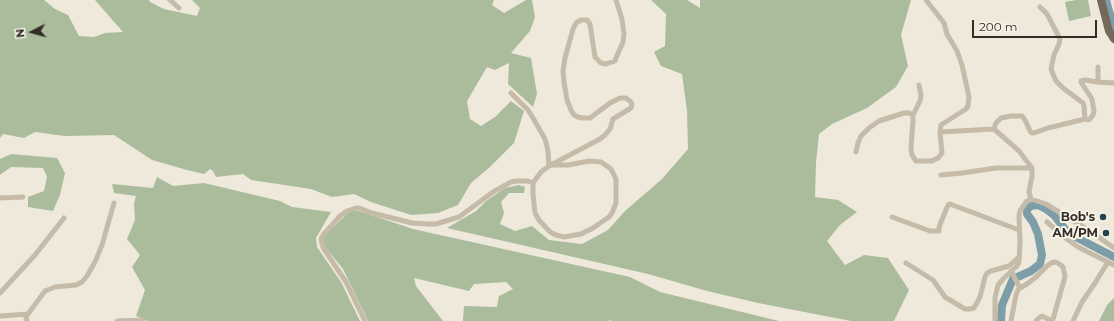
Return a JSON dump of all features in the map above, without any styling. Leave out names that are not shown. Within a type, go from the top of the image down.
[{"type":"main road","points":[[1101,0],[1109,31],[1113,38]]},
{"type":"street","points":[[170,0],[179,8]]},
{"type":"street","points":[[550,166],[568,165],[589,161],[601,162],[608,165],[616,179],[616,203],[609,217],[581,234],[564,237],[556,235],[550,232],[539,220],[532,194],[533,183],[541,172],[550,166],[600,139],[610,129],[613,119],[631,108],[631,102],[626,98],[620,98],[610,102],[590,118],[578,117],[574,115],[567,100],[564,82],[563,71],[565,58],[573,29],[576,23],[581,20],[587,20],[590,24],[595,56],[598,60],[601,63],[606,64],[615,61],[623,42],[624,34],[622,19],[616,0]]},
{"type":"street","points":[[919,85],[921,95],[914,114],[911,149],[912,155],[916,161],[932,161],[941,156],[942,153],[940,127],[966,109],[968,106],[969,97],[962,65],[957,51],[947,34],[944,23],[926,0]]},
{"type":"street","points":[[1040,7],[1048,14],[1060,39],[1052,64],[1053,74],[1056,81],[1063,88],[1083,103],[1085,119]]},
{"type":"street","points":[[1113,38],[1114,46]]},
{"type":"street","points":[[1098,67],[1098,82]]},
{"type":"street","points":[[994,128],[996,123],[1001,118],[1012,116],[1022,116],[1032,133],[1085,119],[1088,120],[1094,111],[1092,99],[1081,81],[1114,83]]},
{"type":"street","points":[[510,93],[528,110],[545,139],[548,146],[550,166]]},
{"type":"street","points":[[856,152],[861,136],[879,121],[909,112],[914,114]]},
{"type":"street","points":[[940,132],[994,128],[1019,152],[1032,168],[1030,192],[1031,199]]},
{"type":"street","points":[[941,175],[996,168],[1032,168]]},
{"type":"street","points":[[365,321],[346,282],[322,244],[321,239],[340,216],[347,211],[359,208],[372,213],[412,223],[436,224],[459,217],[492,192],[511,182],[528,181],[533,183]]},
{"type":"street","points":[[0,198],[23,197]]},
{"type":"street","points":[[995,321],[995,298],[997,289],[1001,281],[1012,273],[1019,262],[1020,211],[1024,204],[1031,199],[1050,206],[1114,248]]},
{"type":"street","points":[[27,321],[26,318],[28,314],[45,291],[54,287],[76,285],[82,282],[87,276],[95,262],[102,244],[114,203]]},
{"type":"street","points":[[892,217],[930,231],[939,231],[948,205],[952,204],[1019,230]]},
{"type":"street","points":[[0,293],[35,255],[64,218]]},
{"type":"street","points":[[1046,222],[1072,243],[1114,264]]},
{"type":"street","points":[[906,263],[933,280],[945,297],[965,309],[970,309],[974,308],[980,297],[985,277],[988,273],[1009,266],[1019,257]]},
{"type":"street","points":[[1018,286],[1027,284],[1050,263],[1055,262],[1063,267],[1065,277],[1053,318],[1050,320],[1042,316],[1036,321]]},
{"type":"street","points":[[1073,321],[1082,302],[1096,283],[1108,262]]},
{"type":"street","points":[[1011,321],[1018,290],[1018,286],[1012,273]]},
{"type":"street","points":[[0,316],[28,314]]},
{"type":"street","points":[[117,321],[143,320]]},
{"type":"green space","points":[[0,0],[44,0],[55,9],[68,15],[79,36],[94,37],[105,33],[123,32],[95,0],[149,0],[150,2],[164,9],[197,16],[200,8],[192,0],[494,0],[492,5],[504,13],[526,0],[532,0],[535,17],[530,31],[511,53],[531,58],[537,94],[533,107],[508,84],[509,63],[495,70],[487,67],[467,101],[470,119],[481,126],[495,117],[511,101],[524,111],[514,143],[490,167],[471,183],[458,205],[438,213],[411,215],[371,202],[354,194],[332,197],[311,189],[251,180],[243,174],[216,177],[210,169],[204,174],[187,170],[152,160],[114,135],[65,136],[35,132],[24,138],[3,134],[0,138]]},
{"type":"green space","points":[[651,0],[687,0],[700,8],[700,0],[911,0],[901,35],[908,66],[896,87],[867,108],[832,124],[819,134],[816,162],[815,197],[838,200],[857,212],[840,225],[827,241],[845,265],[864,255],[888,258],[909,290],[894,321],[851,321],[758,303],[707,291],[648,274],[447,228],[476,211],[486,201],[505,188],[519,185],[525,187],[524,193],[509,193],[501,202],[504,213],[500,224],[515,231],[532,226],[549,240],[582,244],[608,230],[625,211],[662,179],[688,149],[687,111],[682,74],[661,66],[654,52],[665,46],[666,14]]},
{"type":"green space","points":[[1088,0],[1091,16],[1069,21],[1065,2]]},
{"type":"green space","points":[[11,154],[57,158],[65,173],[60,195],[53,211],[28,207],[28,197],[44,191],[47,177],[43,168],[11,167],[0,175],[0,159]]},
{"type":"green space","points":[[157,177],[173,186],[204,183],[280,201],[292,207],[331,212],[316,238],[317,247],[341,282],[360,321],[148,321],[136,316],[145,290],[132,267],[140,255],[127,239],[135,220],[134,203],[136,196],[114,193],[112,184],[153,188]]},
{"type":"green space","points":[[351,210],[359,211],[413,229],[630,277],[660,292],[779,321],[463,321],[464,306],[497,307],[499,296],[513,289],[506,282],[474,284],[469,291],[414,278],[416,286],[443,321],[368,321],[343,269],[322,241],[323,237]]},
{"type":"green space","points":[[1114,298],[1114,321],[1099,321],[1107,305]]},
{"type":"waterway","points":[[1106,0],[1114,29]]},
{"type":"waterway","points":[[1001,321],[1002,305],[1013,279],[1031,271],[1040,264],[1042,255],[1038,234],[1033,222],[1027,214],[1027,209],[1031,206],[1038,205],[1046,209],[1054,215],[1068,233],[1114,257]]},
{"type":"place","name":"Bob's","points":[[1103,217]]},
{"type":"place","name":"AM/PM","points":[[1106,233]]}]
